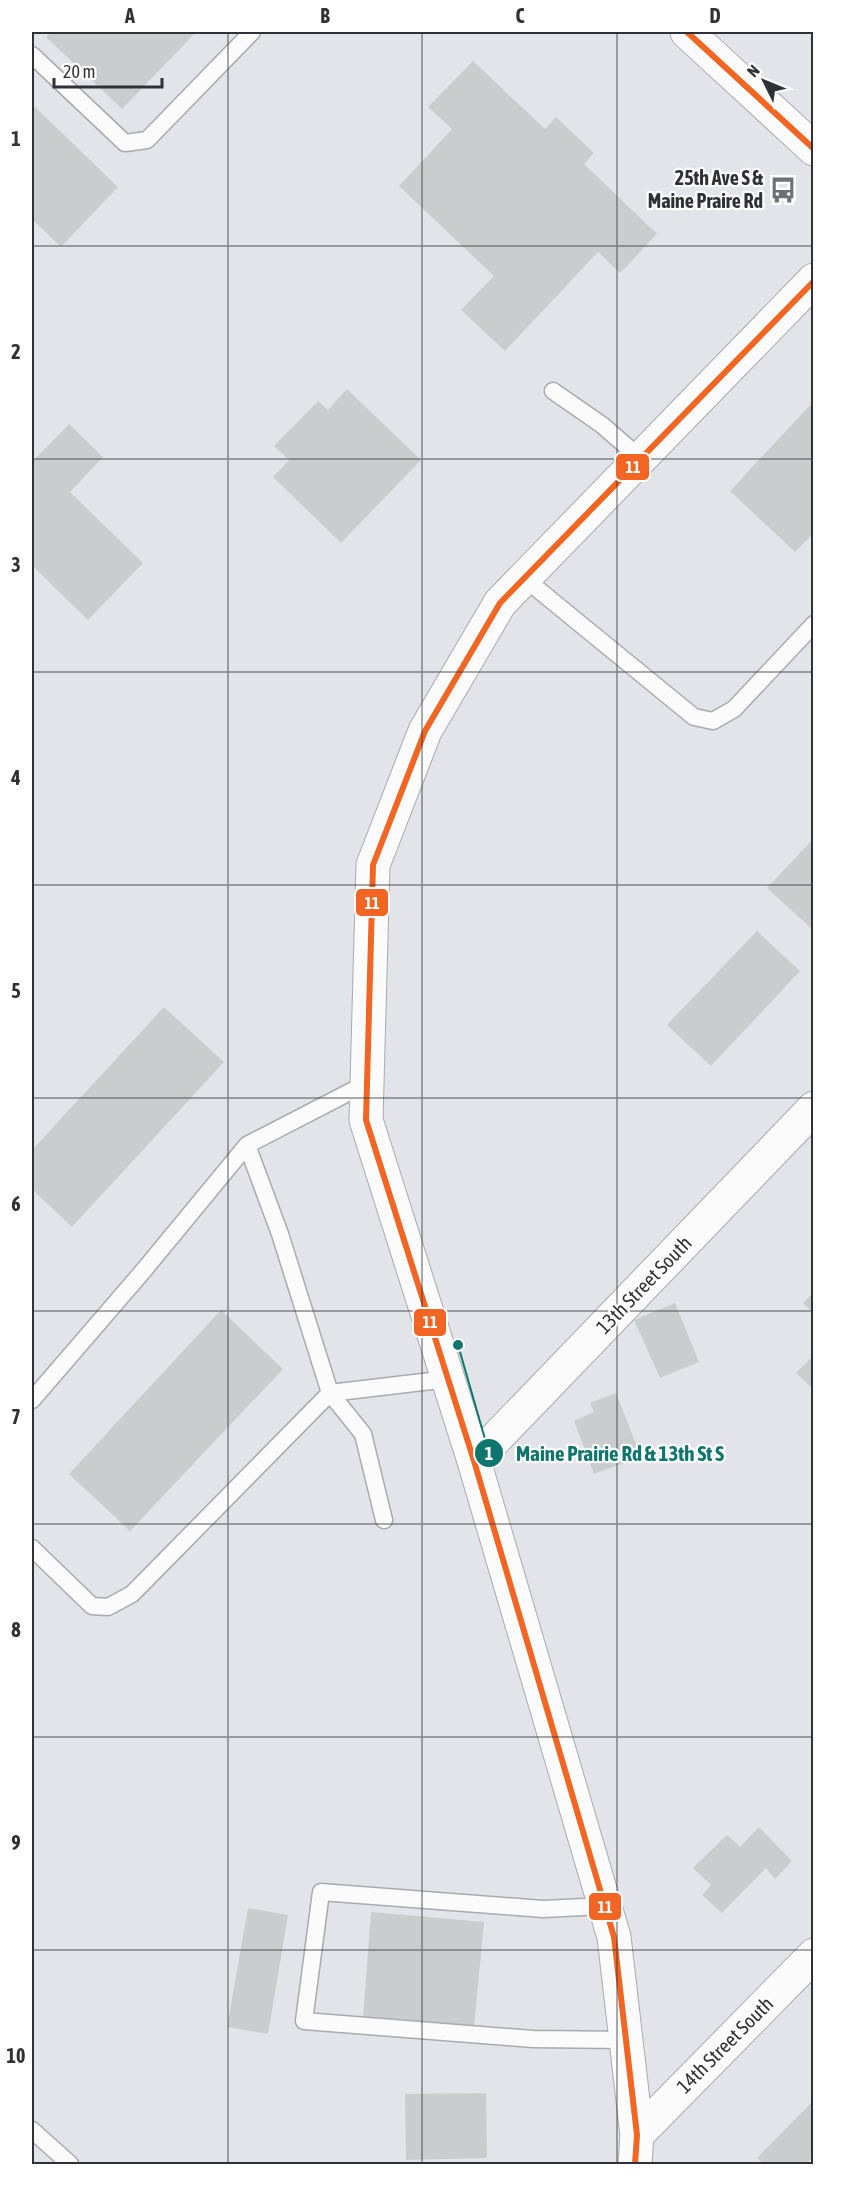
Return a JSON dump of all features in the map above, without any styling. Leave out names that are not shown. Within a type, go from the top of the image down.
[{"type":"street","points":[[687,32],[813,149]]},
{"type":"street","points":[[636,2150],[614,1937],[474,1461],[366,1119],[372,865],[425,731],[500,603],[813,280]]},
{"type":"street","name":"13th Street South","points":[[474,1461],[813,1108]]},
{"type":"street","name":"14th Street South","points":[[636,2150],[813,1955]]},
{"type":"lane","points":[[32,55],[125,143],[147,140],[252,32]]},
{"type":"lane","points":[[554,391],[602,425],[640,458]]},
{"type":"lane","points":[[524,578],[694,717],[713,722],[734,709],[813,624]]},
{"type":"lane","points":[[32,1400],[144,1270],[247,1145],[367,1083]]},
{"type":"lane","points":[[247,1145],[280,1234],[330,1393],[363,1434],[384,1520]]},
{"type":"lane","points":[[32,1548],[92,1606],[108,1607],[132,1594],[330,1393],[448,1378]]},
{"type":"lane","points":[[605,1905],[543,1909],[321,1892],[304,2021],[534,2039],[626,2040]]},
{"type":"lane","points":[[32,2130],[70,2164]]},
{"type":"building","points":[[51,32],[196,32],[122,109],[46,37]]},
{"type":"building","points":[[473,61],[545,129],[556,117],[594,153],[584,164],[657,234],[620,273],[598,252],[505,351],[461,310],[494,276],[399,186],[452,129],[428,107]]},
{"type":"building","points":[[32,104],[118,187],[61,247],[32,219]]},
{"type":"building","points":[[347,389],[421,460],[341,543],[273,477],[289,460],[274,446],[318,401],[328,410]]},
{"type":"building","points":[[814,401],[814,533],[795,552],[730,491]]},
{"type":"building","points":[[69,424],[103,457],[70,492],[143,563],[88,620],[32,565],[32,462]]},
{"type":"building","points":[[814,838],[814,931],[767,888]]},
{"type":"building","points":[[757,931],[800,971],[711,1066],[667,1025]]},
{"type":"building","points":[[164,1007],[224,1062],[72,1227],[32,1189],[32,1150]]},
{"type":"building","points":[[814,1292],[814,1313],[803,1303]]},
{"type":"building","points":[[675,1303],[699,1362],[660,1378],[634,1320]]},
{"type":"building","points":[[221,1310],[283,1369],[130,1531],[69,1474]]},
{"type":"building","points":[[814,1355],[814,1390],[796,1373]]},
{"type":"building","points":[[616,1393],[641,1457],[594,1474],[574,1421],[594,1412],[590,1403]]},
{"type":"building","points":[[759,1827],[792,1861],[775,1879],[766,1868],[722,1913],[702,1895],[711,1885],[693,1868],[727,1835],[740,1847]]},
{"type":"building","points":[[248,1908],[288,1915],[268,2034],[227,2027]]},
{"type":"building","points":[[371,1912],[484,1922],[474,2027],[363,2018]]},
{"type":"building","points":[[486,2093],[487,2158],[406,2160],[405,2094]]},
{"type":"building","points":[[814,2100],[814,2161],[811,2159],[806,2164],[764,2164],[757,2158]]},
{"type":"transit line","name":"11","points":[[687,32],[814,149]]},
{"type":"transit line","name":"11","points":[[635,2164],[637,2135],[614,1937],[474,1461],[366,1120],[373,865],[425,731],[500,603],[814,281]]},
{"type":"place","name":"25th Ave S & Maine Praire Rd","points":[[783,190]]},
{"type":"place","name":"Maine Prairie Rd & 13th St S","points":[[458,1345]]}]
